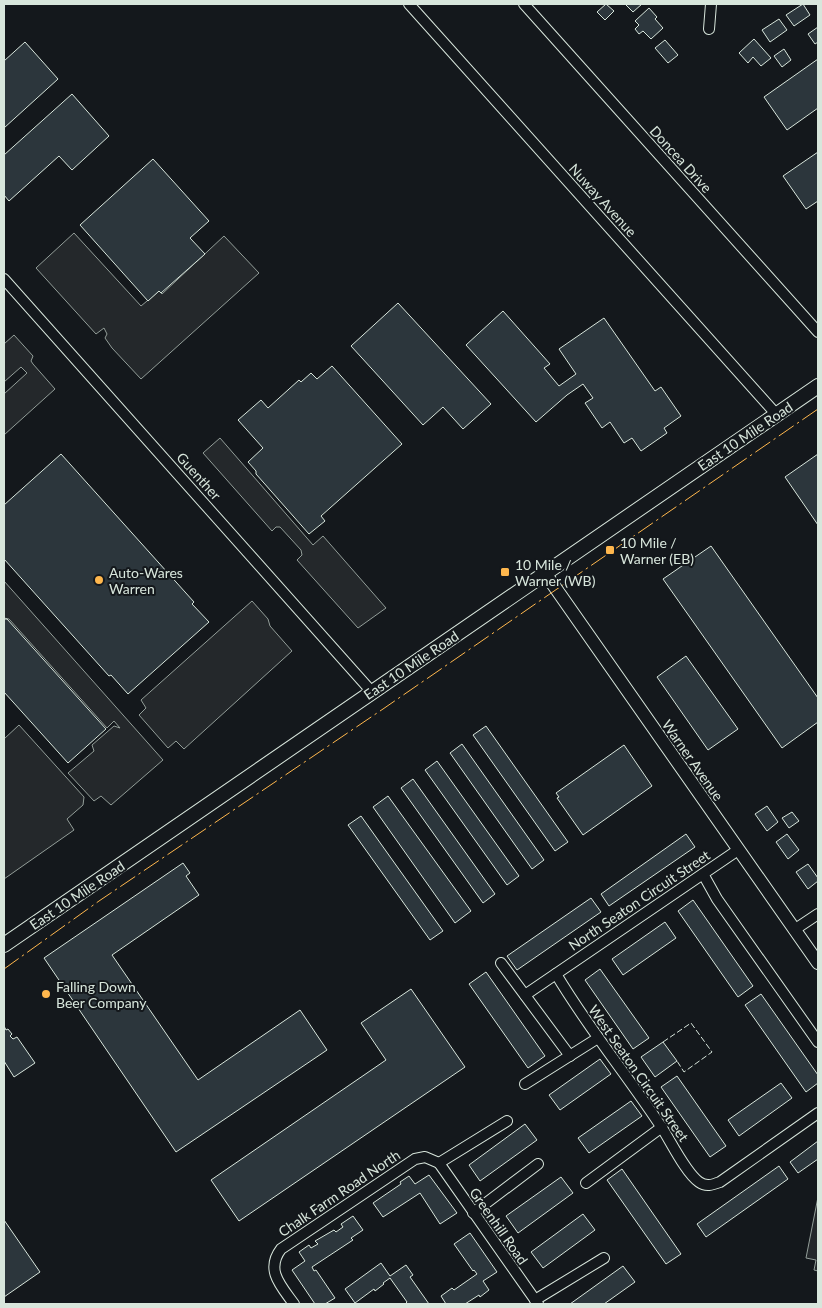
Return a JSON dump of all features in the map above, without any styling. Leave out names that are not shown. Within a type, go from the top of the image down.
[{"type":"main road","name":"East 10 Mile Road","points":[[4,945],[818,386]]},
{"type":"street","name":"Nuway Avenue","points":[[409,4],[777,414]]},
{"type":"street","name":"Doncea Drive","points":[[524,4],[818,332]]},
{"type":"street","points":[[709,29],[711,4]]},
{"type":"street","name":"Guenther","points":[[4,279],[372,692]]},
{"type":"street","name":"Warner Avenue","points":[[545,573],[818,964]]},
{"type":"street","name":"North Seaton Circuit Street","points":[[525,995],[738,850]]},
{"type":"street","points":[[703,874],[717,899],[818,1042]]},
{"type":"street","points":[[794,930],[818,914]]},
{"type":"street","points":[[501,963],[570,1056]]},
{"type":"street","name":"West Seaton Circuit Street","points":[[556,974],[573,1002],[662,1127],[691,1174],[703,1185],[710,1186],[720,1182],[818,1113]]},
{"type":"street","points":[[525,1084],[598,1038]]},
{"type":"street","points":[[439,1163],[507,1121]]},
{"type":"street","points":[[586,1183],[662,1127]]},
{"type":"street","name":"Chalk Farm Road North","points":[[294,1304],[275,1275],[273,1265],[281,1249],[415,1159],[424,1157],[439,1163]]},
{"type":"street","name":"Greenhill Road","points":[[439,1163],[536,1302]]},
{"type":"street","points":[[473,1213],[538,1164]]},
{"type":"street","points":[[536,1302],[604,1258]]},
{"type":"shaded area","points":[[74,233],[141,306],[159,291],[162,294],[224,236],[259,273],[141,379],[112,348],[105,338],[107,334],[104,328],[96,334],[36,268]]},
{"type":"shaded area","points":[[14,335],[33,356],[31,361],[33,364],[55,389],[4,435],[4,394],[27,373],[21,367],[4,382],[4,344]]},
{"type":"shaded area","points":[[220,438],[313,545],[323,536],[386,608],[358,628],[297,560],[302,555],[301,550],[280,527],[276,527],[272,531],[203,453]]},
{"type":"shaded area","points":[[4,581],[163,760],[111,805],[101,796],[94,801],[68,773],[94,751],[92,745],[114,726],[120,728],[114,721],[107,728],[9,619],[4,618]]},
{"type":"shaded area","points":[[252,601],[268,619],[270,626],[292,651],[184,749],[176,741],[168,748],[139,715],[146,708],[141,700]]},
{"type":"shaded area","points":[[19,725],[84,797],[83,805],[67,819],[74,830],[4,879],[4,739]]},
{"type":"shaded area","points":[[818,1197],[818,1271],[814,1270],[816,1260],[806,1258]]},
{"type":"building","points":[[606,4],[614,11],[605,20],[597,12]]},
{"type":"building","points":[[625,4],[642,4],[633,12]]},
{"type":"building","points":[[803,4],[810,15],[794,26],[786,15]]},
{"type":"building","points":[[649,8],[663,28],[651,39],[643,31],[639,34],[635,29],[639,25],[635,21]]},
{"type":"building","points":[[779,19],[787,30],[770,42],[762,30]]},
{"type":"building","points":[[818,27],[818,42],[815,44],[808,34]]},
{"type":"building","points":[[754,39],[771,58],[761,66],[753,57],[748,63],[739,53]]},
{"type":"building","points":[[665,40],[678,55],[668,63],[655,48]]},
{"type":"building","points":[[25,42],[58,79],[4,128],[4,61]]},
{"type":"building","points":[[784,49],[791,60],[782,67],[774,56]]},
{"type":"building","points":[[818,59],[818,108],[787,130],[764,97]]},
{"type":"building","points":[[72,94],[109,136],[72,170],[59,156],[9,201],[4,195],[4,155]]},
{"type":"building","points":[[818,152],[818,201],[806,209],[783,176]]},
{"type":"building","points":[[153,159],[209,221],[190,238],[205,254],[161,293],[159,291],[148,301],[80,225]]},
{"type":"building","points":[[398,303],[491,404],[463,429],[443,407],[423,425],[351,346]]},
{"type":"building","points":[[503,311],[550,364],[544,368],[559,386],[576,374],[559,349],[604,318],[655,391],[661,387],[681,416],[664,428],[667,433],[641,451],[632,438],[624,443],[610,422],[602,428],[585,403],[593,398],[583,384],[567,395],[536,422],[466,345]]},
{"type":"building","points":[[332,366],[402,444],[321,516],[325,521],[309,534],[256,474],[256,471],[248,462],[263,448],[238,420],[261,400],[268,408],[299,380],[301,382],[311,373],[317,379]]},
{"type":"building","name":"Auto-Wares Warren","points":[[61,454],[194,602],[192,604],[209,622],[128,694],[111,675],[109,676],[4,559],[4,505]]},
{"type":"building","points":[[818,454],[818,525],[785,477]]},
{"type":"building","points":[[711,546],[818,698],[818,722],[782,748],[663,579]]},
{"type":"building","points":[[4,619],[7,619],[106,729],[68,763],[4,692]]},
{"type":"building","points":[[686,656],[738,729],[708,750],[657,677]]},
{"type":"building","points":[[486,726],[568,842],[555,851],[473,735]]},
{"type":"building","points":[[462,744],[544,860],[532,869],[450,753]]},
{"type":"building","points":[[624,745],[652,786],[583,835],[557,798],[559,797],[556,793]]},
{"type":"building","points":[[437,761],[519,876],[507,885],[425,770]]},
{"type":"building","points":[[413,779],[495,894],[483,903],[401,788]]},
{"type":"building","points":[[388,796],[471,911],[455,923],[373,807]]},
{"type":"building","points":[[767,806],[778,822],[767,831],[755,814]]},
{"type":"building","points":[[792,812],[799,821],[789,828],[782,818]]},
{"type":"building","points":[[361,816],[443,931],[430,940],[348,825]]},
{"type":"building","points":[[686,834],[695,847],[609,906],[601,894]]},
{"type":"building","points":[[787,834],[799,850],[788,859],[776,842]]},
{"type":"building","points":[[183,863],[190,873],[186,876],[199,895],[112,955],[198,1080],[300,1010],[327,1050],[176,1152],[44,958]]},
{"type":"building","points":[[808,864],[818,878],[818,881],[808,889],[796,872]]},
{"type":"building","points":[[591,898],[601,912],[517,970],[507,956]]},
{"type":"building","points":[[693,900],[753,986],[738,997],[678,911]]},
{"type":"building","points":[[665,922],[676,938],[623,975],[612,959]]},
{"type":"building","points":[[600,969],[649,1038],[633,1049],[585,980]]},
{"type":"building","points":[[486,972],[545,1056],[528,1068],[469,984]]},
{"type":"building","points":[[411,989],[465,1067],[239,1221],[211,1180],[386,1060],[361,1023]]},
{"type":"building","points":[[761,994],[818,1075],[818,1083],[806,1092],[745,1005]]},
{"type":"building","points":[[4,1026],[12,1034],[10,1036],[13,1039],[17,1037],[35,1063],[14,1077],[4,1061]]},
{"type":"building","points":[[663,1042],[677,1061],[655,1077],[641,1057]]},
{"type":"building","points":[[600,1059],[611,1074],[560,1110],[549,1095]]},
{"type":"building","points":[[677,1076],[726,1146],[710,1157],[661,1087]]},
{"type":"building","points":[[781,1083],[792,1098],[739,1136],[728,1120]]},
{"type":"building","points":[[631,1101],[642,1116],[589,1153],[578,1138]]},
{"type":"building","points":[[525,1124],[537,1140],[480,1181],[469,1165]]},
{"type":"building","points":[[818,1141],[818,1159],[798,1173],[790,1162]]},
{"type":"building","points":[[779,1166],[788,1179],[706,1237],[697,1224]]},
{"type":"building","points":[[622,1169],[681,1254],[666,1264],[607,1180]]},
{"type":"building","points":[[429,1175],[457,1213],[440,1224],[420,1193],[383,1217],[373,1203],[401,1184],[400,1182],[409,1176],[415,1184]]},
{"type":"building","points":[[561,1177],[573,1193],[518,1233],[506,1216]]},
{"type":"building","points":[[583,1214],[595,1230],[543,1268],[531,1252]]},
{"type":"building","points":[[353,1216],[363,1230],[351,1238],[353,1240],[312,1267],[335,1298],[325,1304],[315,1304],[292,1270],[305,1261],[299,1252],[309,1245],[311,1248],[318,1244],[315,1241],[334,1230],[336,1232],[343,1227],[341,1224]]},
{"type":"building","points":[[4,1220],[40,1272],[4,1297]]},
{"type":"building","points":[[470,1233],[497,1272],[483,1281],[489,1290],[480,1297],[479,1295],[465,1304],[446,1304],[441,1296],[452,1288],[454,1290],[477,1274],[454,1244]]},
{"type":"building","points":[[381,1263],[390,1276],[406,1265],[413,1275],[410,1277],[429,1304],[405,1304],[407,1302],[390,1278],[375,1291],[374,1289],[355,1303],[345,1289]]},
{"type":"building","points":[[623,1266],[635,1282],[604,1304],[570,1304]]},
{"type":"fence","points":[[663,1042],[691,1023],[712,1052],[684,1072],[677,1061]]},
{"type":"power","points":[[4,969],[99,901],[383,709],[818,409]]},
{"type":"place","name":"10 Mile / Warner (EB)","points":[[610,550]]},
{"type":"place","name":"10 Mile / Warner (WB)","points":[[505,572]]},
{"type":"place","name":"Auto-Wares Warren","points":[[99,580]]},
{"type":"place","name":"Falling Down Beer Company","points":[[46,994]]}]
